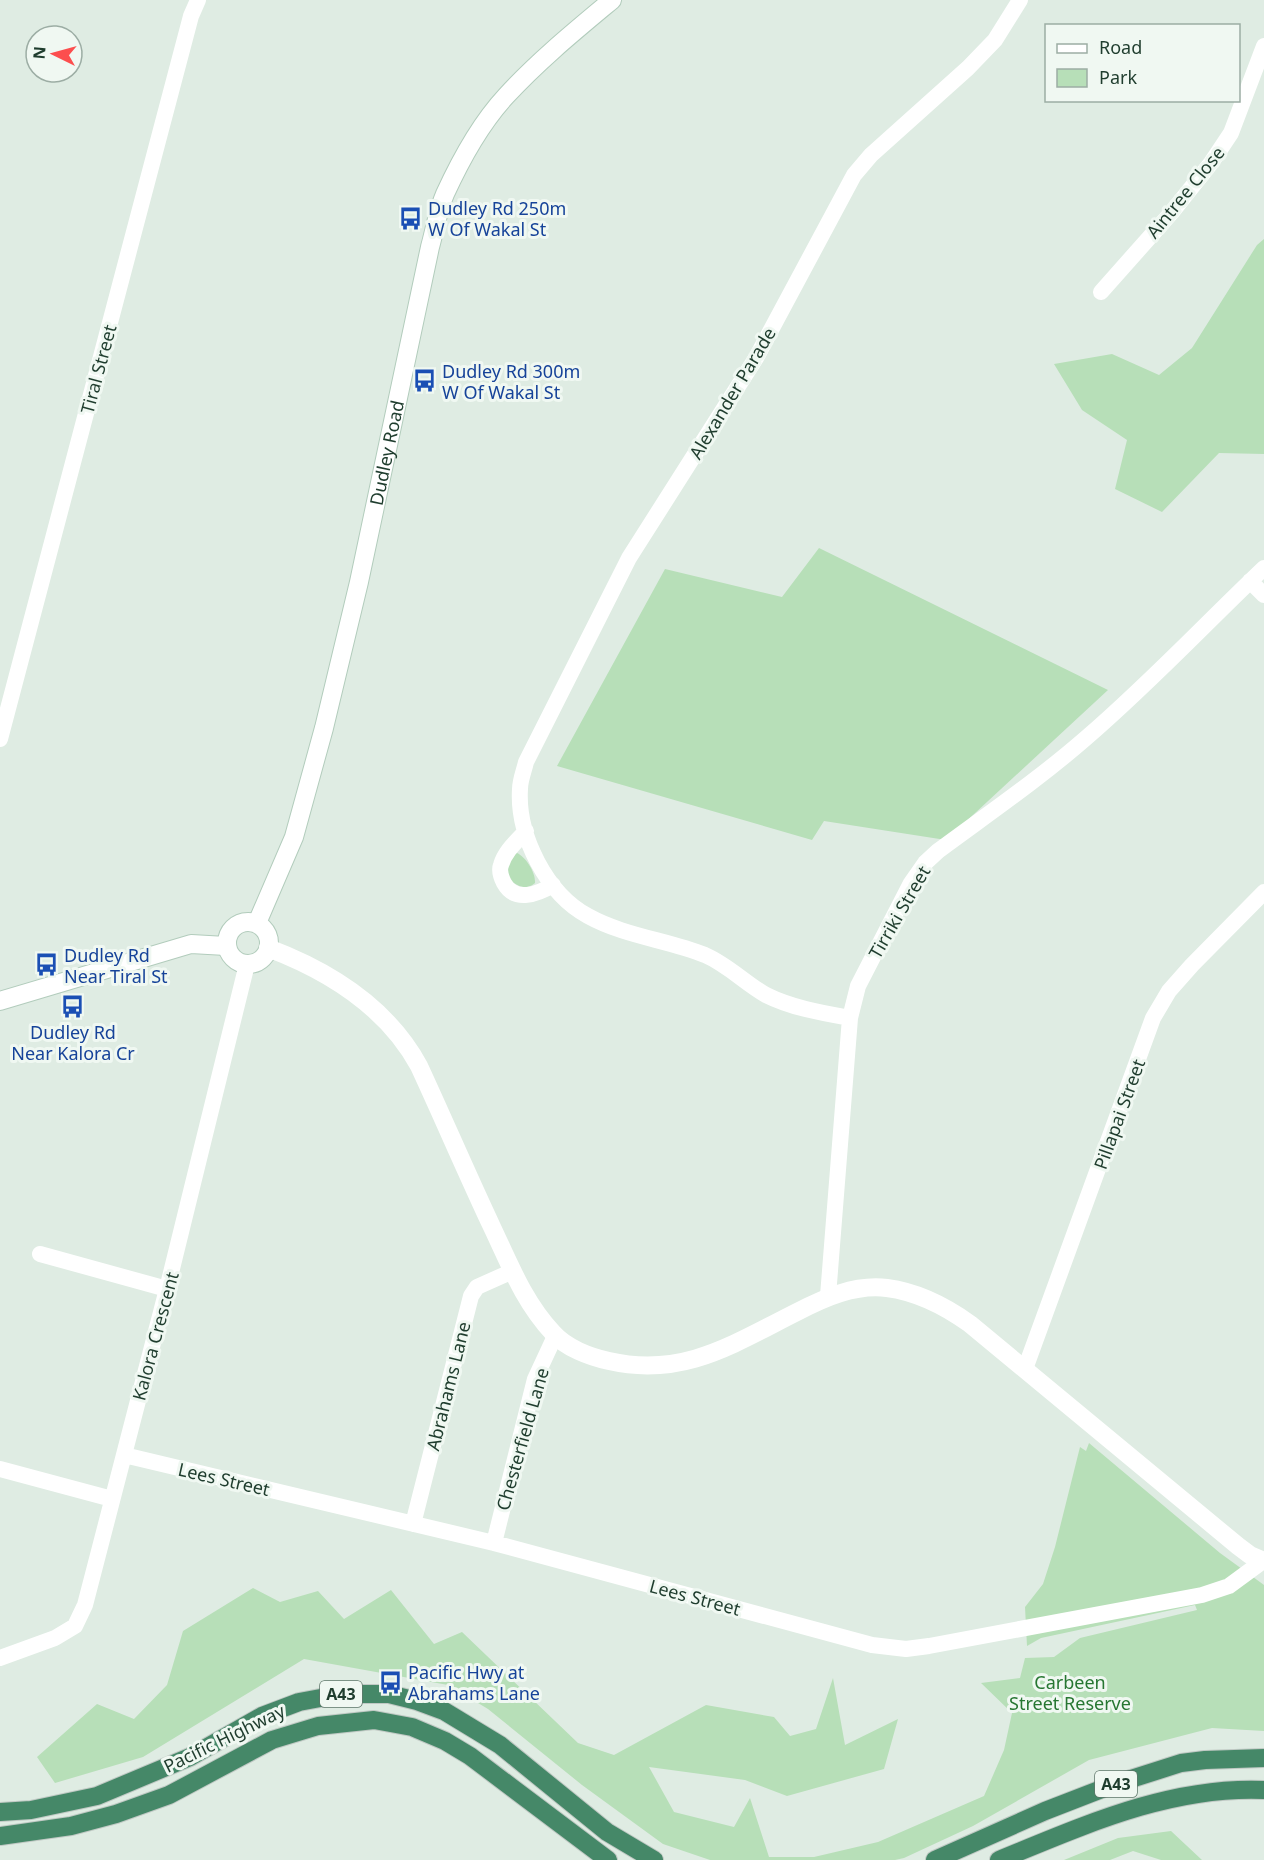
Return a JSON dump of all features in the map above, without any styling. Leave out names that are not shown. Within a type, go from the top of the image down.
[{"type":"highway","name":"Pacific Highway","points":[[0,1812],[32,1810],[97,1796],[190,1757],[262,1716],[299,1702],[342,1694],[389,1694],[444,1711],[500,1745],[608,1832],[654,1860]]},
{"type":"highway","name":"Pacific Highway","points":[[0,1836],[71,1826],[117,1814],[169,1795],[272,1740],[318,1726],[374,1720],[412,1727],[470,1756],[608,1860]]},
{"type":"highway","name":"A43","points":[[935,1860],[1056,1807],[1112,1785],[1181,1763],[1264,1758]]},
{"type":"highway","name":"A43","points":[[999,1860],[1098,1820],[1141,1806],[1202,1793],[1245,1789],[1264,1790]]},
{"type":"main road","name":"Dudley Road","points":[[256,923],[294,837],[324,728],[359,582],[430,247],[444,196],[467,149],[506,96],[559,44],[612,0]]},
{"type":"main road","points":[[250,921],[266,932],[269,939],[268,948],[260,960],[247,964],[239,963],[232,958],[226,946],[229,931],[237,924],[250,921]]},
{"type":"main road","points":[[0,1001],[191,944],[226,946]]},
{"type":"main road","points":[[268,948],[310,964],[339,981],[400,1036],[419,1066],[522,1292],[555,1336],[575,1349],[596,1358],[621,1364],[645,1366],[677,1364],[724,1348],[828,1296],[866,1288],[886,1288],[921,1297],[954,1313],[1238,1546],[1264,1561]]},
{"type":"street","name":"Tiral Street","points":[[0,739],[188,28],[198,0]]},
{"type":"street","name":"Alexander Parade","points":[[850,1018],[806,1010],[768,996],[719,962],[604,924],[587,916],[570,904],[553,885],[537,860],[522,815],[520,789],[526,762],[628,558],[742,382],[854,175],[871,155],[968,68],[995,40],[1020,0]]},
{"type":"street","name":"Aintree Close","points":[[1101,292],[1172,212],[1211,163],[1226,140],[1248,91],[1264,46]]},
{"type":"street","name":"Tirriki Street","points":[[828,1296],[850,1018],[858,986],[911,883],[925,863],[938,851],[1038,778],[1086,738],[1186,645],[1264,568]]},
{"type":"street","points":[[1250,581],[1264,595]]},
{"type":"street","points":[[526,831],[509,849],[502,861],[500,868],[504,883],[515,893],[531,895],[553,885]]},
{"type":"street","name":"Pillapai Street","points":[[1025,1369],[1153,1018],[1170,991],[1192,966],[1264,892]]},
{"type":"street","name":"Kalora Crescent","points":[[0,1658],[55,1638],[75,1626],[85,1605],[168,1289],[247,964]]},
{"type":"street","points":[[40,1254],[168,1289]]},
{"type":"street","name":"Abrahams Lane","points":[[412,1524],[471,1296],[477,1287],[513,1271]]},
{"type":"street","name":"Chesterfield Lane","points":[[494,1543],[535,1379],[555,1336]]},
{"type":"street","name":"Lees Street","points":[[124,1455],[494,1543],[872,1645],[906,1648],[929,1646],[1202,1595],[1229,1586],[1264,1561]]},
{"type":"street","points":[[0,1469],[112,1499]]},
{"type":"green space","points":[[1264,239],[1264,454],[1219,453],[1162,512],[1115,489],[1127,440],[1082,410],[1054,364],[1112,354],[1159,375],[1192,348],[1257,245]]},
{"type":"green space","points":[[819,548],[1108,690],[946,840],[824,821],[812,840],[557,766],[665,569],[782,597]]},
{"type":"green space","points":[[517,853],[527,862],[534,875],[535,883],[528,887],[519,886],[509,880],[507,870],[512,855]]},
{"type":"green space","name":"Carbeen Street Reserve","points":[[1089,1443],[1220,1553],[1264,1585],[1264,1731],[1212,1728],[1089,1760],[973,1826],[904,1858],[895,1860],[710,1860],[663,1844],[582,1785],[488,1709],[448,1685],[304,1659],[143,1757],[55,1783],[37,1757],[97,1704],[134,1719],[167,1685],[183,1631],[253,1588],[280,1602],[318,1591],[344,1619],[391,1590],[434,1644],[462,1632],[578,1743],[614,1755],[706,1705],[774,1717],[790,1736],[816,1729],[833,1678],[845,1745],[898,1719],[884,1769],[787,1796],[745,1780],[649,1767],[674,1812],[734,1827],[750,1798],[769,1857],[814,1857],[878,1842],[984,1796],[1004,1750],[1012,1713],[981,1683],[1020,1678],[1025,1658],[1054,1657],[1080,1638],[1197,1610],[1195,1605],[1041,1638],[1027,1646],[1025,1607],[1043,1584],[1055,1547],[1080,1447],[1086,1451]]},
{"type":"green space","points":[[1171,1831],[1202,1860],[1161,1860],[1133,1851],[1110,1860],[1064,1860],[1118,1838]]},
{"type":"place","name":"Dudley Rd 250m W Of Wakal St","points":[[410,218]]},
{"type":"place","name":"Dudley Rd 300m W Of Wakal St","points":[[424,381]]},
{"type":"place","name":"Dudley Rd Near Tiral St","points":[[46,965]]},
{"type":"place","name":"Dudley Rd Near Kalora Cr","points":[[73,1006]]},
{"type":"place","name":"Pacific Hwy at Abrahams Lane","points":[[390,1682]]}]
